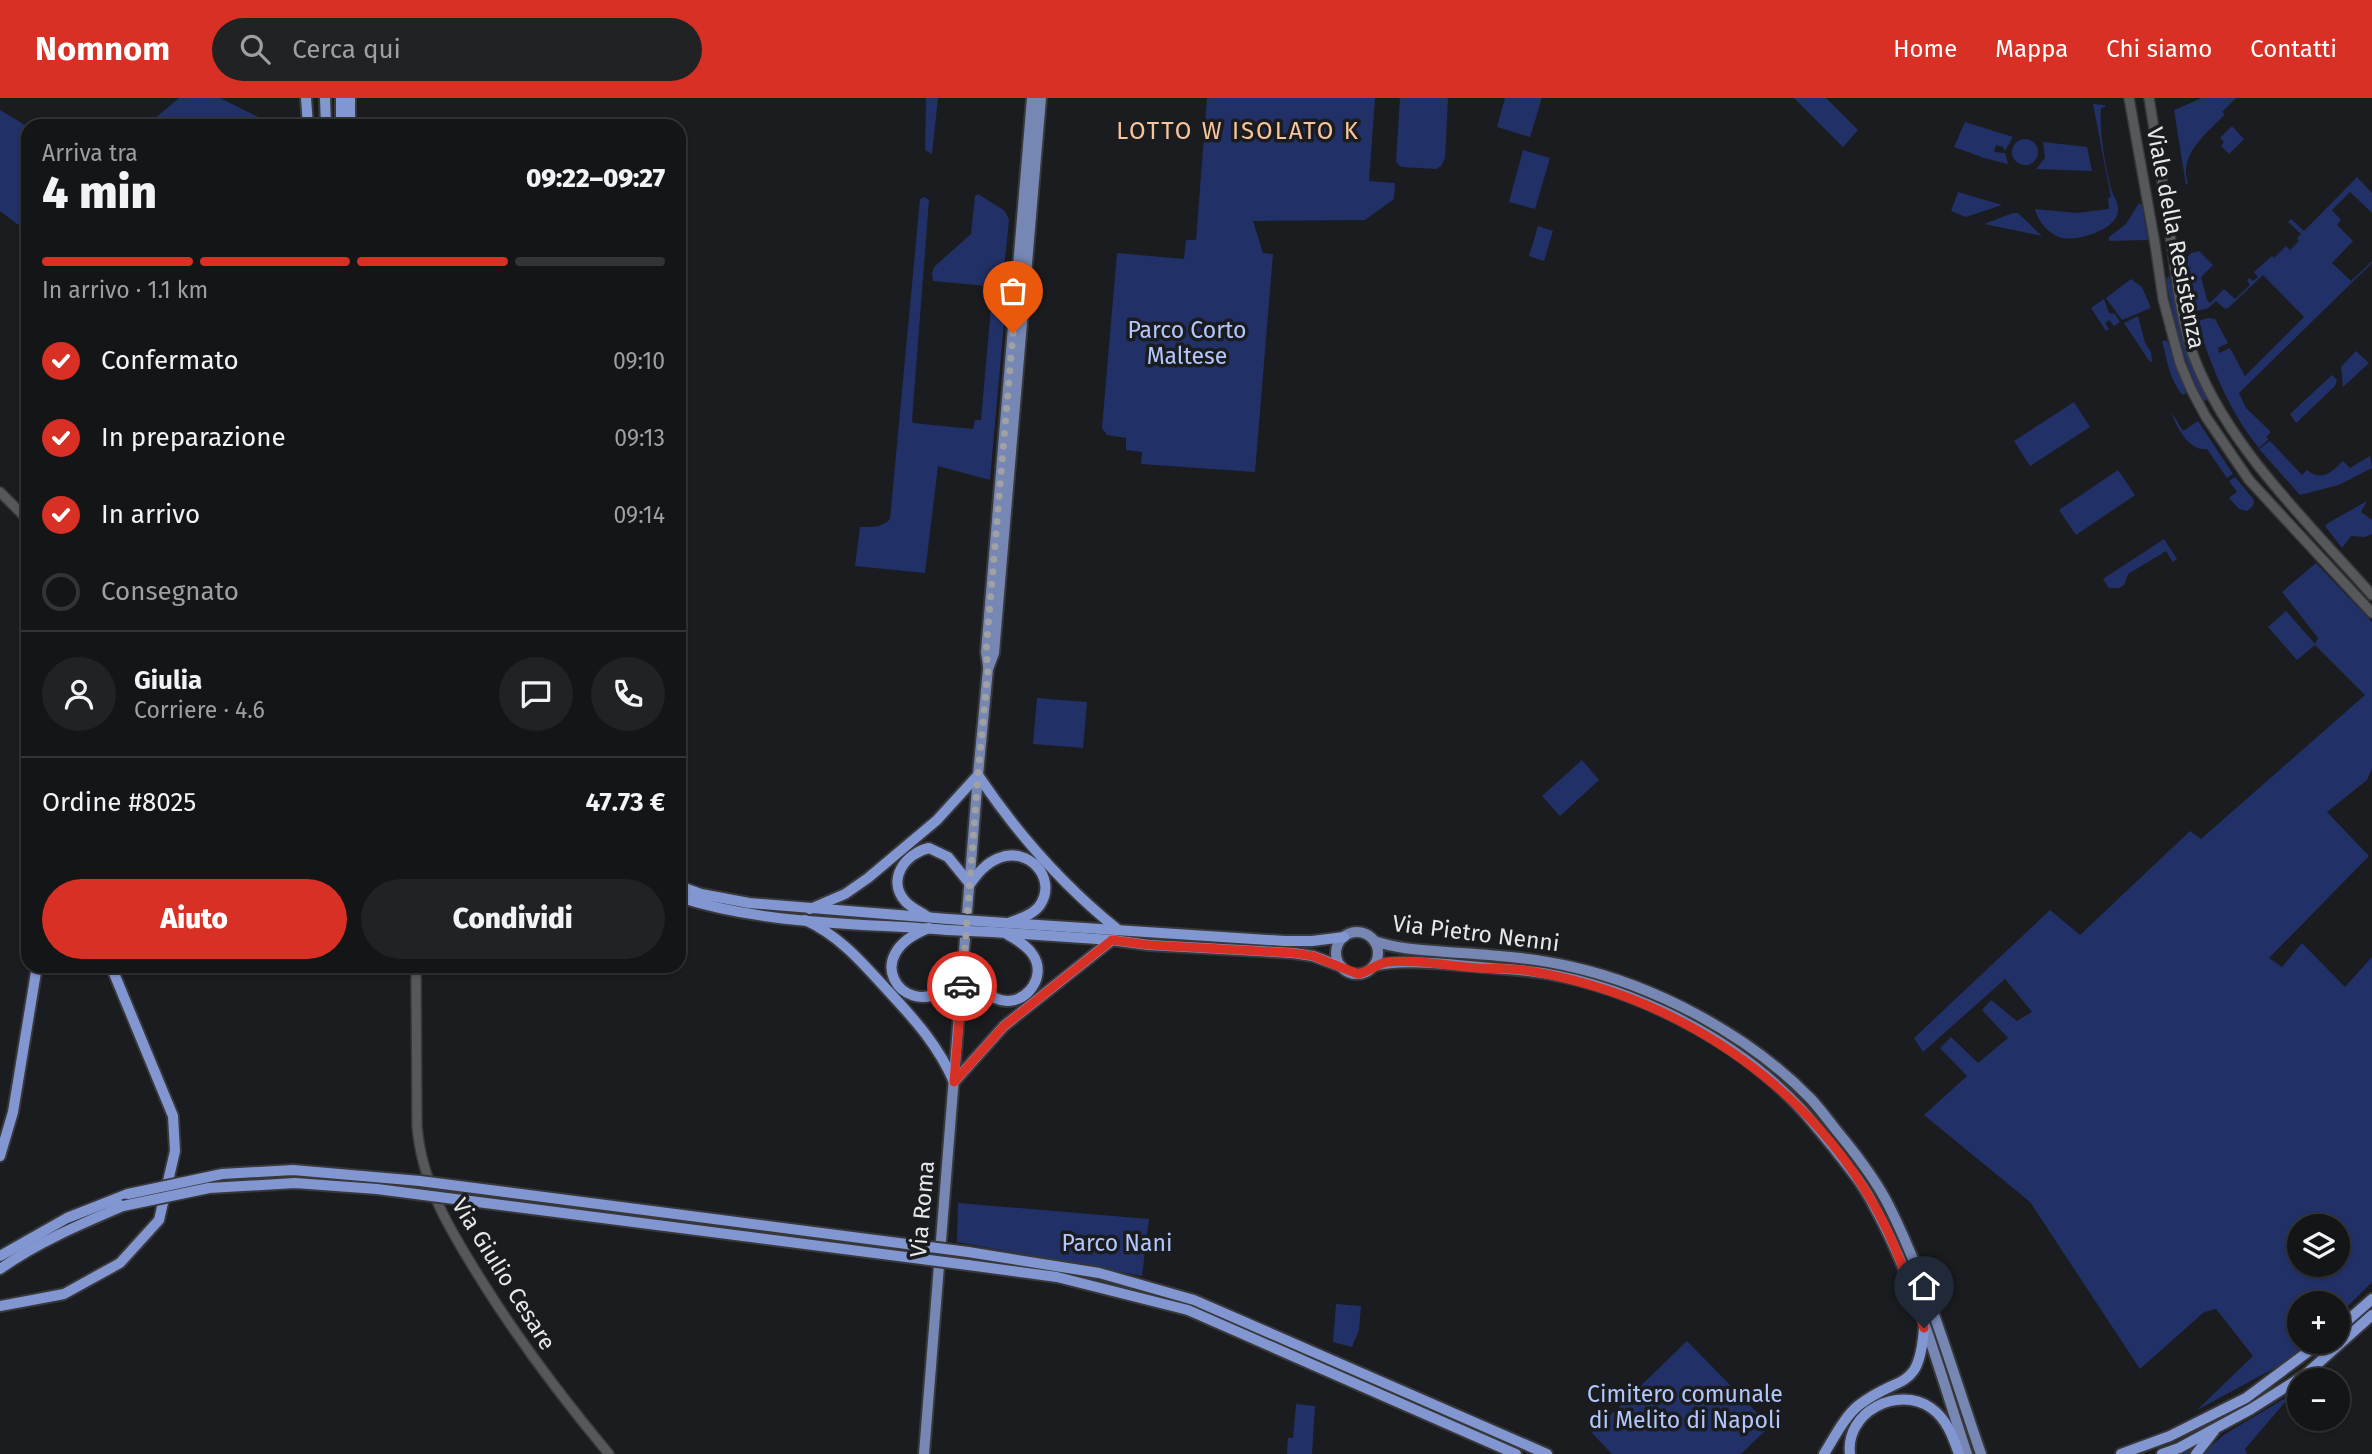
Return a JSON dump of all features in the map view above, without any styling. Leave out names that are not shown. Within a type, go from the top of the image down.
[{"type":"highway","points":[[306,98],[308,119]]},
{"type":"highway","points":[[325,98],[326,119]]},
{"type":"highway","points":[[341,98],[341,119]]},
{"type":"highway","points":[[350,98],[350,119]]},
{"type":"highway","points":[[807,914],[845,894],[867,878],[937,820],[978,775],[1051,866],[1115,935],[1149,945],[1293,953],[1313,956],[1342,967]]},
{"type":"highway","points":[[928,923],[900,892],[899,871],[911,855],[929,848],[938,851],[956,865],[970,884],[984,867],[1007,855],[1020,855],[1033,862],[1044,881],[1045,893],[1041,904],[1035,911],[1007,928]]},
{"type":"highway","points":[[686,889],[701,894],[807,914],[855,954],[927,1035],[954,1082],[1004,1026],[1115,935]]},
{"type":"highway","points":[[686,899],[730,910],[1115,935],[1285,941],[1344,937]]},
{"type":"highway","points":[[928,923],[895,951],[891,970],[900,989],[926,997],[940,992],[964,967],[992,997],[1004,1002],[1016,1001],[1033,989],[1038,966],[1033,954],[1007,928]]},
{"type":"highway","points":[[0,1156],[13,1112],[36,973]]},
{"type":"highway","points":[[0,1306],[64,1294],[120,1263],[159,1220],[175,1151],[173,1116],[114,973]]},
{"type":"highway","points":[[0,1256],[67,1217],[128,1194],[222,1174],[293,1170],[420,1181],[968,1252],[1078,1269],[1151,1294],[1516,1454]]},
{"type":"highway","points":[[0,1269],[71,1228],[123,1206],[209,1188],[295,1183],[390,1191],[1057,1277],[1194,1300],[1547,1454]]},
{"type":"highway","points":[[2350,1318],[2372,1299]]},
{"type":"highway","points":[[2162,1454],[2179,1448],[2217,1427],[2305,1374],[2372,1315]]},
{"type":"highway","points":[[1824,1454],[1857,1407],[1902,1381],[1917,1367],[1924,1328]]},
{"type":"highway","points":[[2120,1454],[2170,1437],[2246,1398],[2305,1354]]},
{"type":"highway","points":[[1850,1454],[1851,1435],[1856,1424],[1872,1408],[1899,1399],[1930,1407],[1943,1418],[1952,1433],[1959,1454]]},
{"type":"highway","points":[[2196,1454],[2217,1427]]},
{"type":"main road","points":[[988,669],[986,652],[1032,98]]},
{"type":"main road","points":[[988,669],[994,653],[1041,98]]},
{"type":"main road","name":"Via Roma","points":[[924,1454],[988,669]]},
{"type":"main road","points":[[1356,932],[1369,936],[1374,941],[1378,954],[1374,966],[1358,974],[1342,967],[1336,955],[1339,942],[1344,937],[1356,932]]},
{"type":"main road","name":"Via Pietro Nenni","points":[[1374,941],[1404,949],[1527,958],[1624,981],[1682,1007],[1742,1042],[1780,1072],[1811,1099],[1864,1164],[1888,1204],[1913,1258],[1981,1454]]},
{"type":"main road","name":"Via Pietro Nenni","points":[[1374,966],[1386,962],[1407,963],[1527,971],[1564,978],[1628,997],[1674,1017],[1734,1051],[1801,1108],[1852,1171],[1875,1207],[1901,1260],[1967,1454]]},
{"type":"street","name":"Viale della Resistenza","points":[[2129,98],[2163,299],[2180,363],[2191,388],[2206,417],[2249,480],[2372,613]]},
{"type":"street","name":"Viale della Resistenza","points":[[2149,98],[2177,282],[2186,331],[2197,364],[2221,411],[2257,465],[2285,500],[2372,595]]},
{"type":"street","points":[[0,492],[21,513]]},
{"type":"street","name":"Via Giulio Cesare","points":[[416,973],[417,1126],[419,1149],[432,1190],[446,1224],[508,1322],[544,1373],[609,1454]]},
{"type":"green space","points":[[179,98],[220,98],[262,119],[154,119]]},
{"type":"green space","points":[[926,98],[938,98],[932,154],[925,150]]},
{"type":"green space","name":"Parco Corto Maltese","points":[[1207,98],[1375,98],[1369,181],[1395,183],[1394,199],[1365,220],[1253,221],[1263,253],[1273,254],[1255,472],[1141,464],[1142,452],[1126,450],[1126,438],[1107,435],[1102,428],[1117,253],[1184,259],[1186,240],[1196,240]]},
{"type":"green space","points":[[1400,98],[1448,98],[1445,158],[1436,169],[1401,167],[1396,162]]},
{"type":"green space","points":[[1505,98],[1542,98],[1530,137],[1497,127]]},
{"type":"green space","points":[[1794,98],[1826,98],[1858,130],[1843,147]]},
{"type":"green space","points":[[2202,98],[2236,98],[2196,145],[2187,163],[2186,185],[2174,110]]},
{"type":"green space","points":[[2093,104],[2105,105],[2101,108],[2102,138],[2118,212],[2114,221],[2100,231],[2083,237],[2059,237],[2044,226],[2035,209],[2077,213],[2109,209],[2108,198],[2111,197]]},
{"type":"green space","points":[[0,110],[21,123],[21,227],[0,211]]},
{"type":"green space","points":[[1965,122],[2013,137],[2005,151],[2003,147],[1996,145],[1994,152],[2005,153],[2008,164],[1954,147]]},
{"type":"green space","points":[[2232,126],[2244,139],[2229,154],[2221,146],[2224,142],[2220,138]]},
{"type":"green space","points":[[2025,139],[2034,143],[2038,152],[2034,161],[2025,165],[2016,161],[2012,152],[2016,143]]},
{"type":"green space","points":[[2043,142],[2087,147],[2092,171],[2036,169],[2045,158]]},
{"type":"green space","points":[[1523,150],[1550,158],[1535,209],[1509,202]]},
{"type":"green space","points":[[2357,177],[2372,193],[2372,213],[2350,192],[2332,210],[2341,220],[2337,225],[2353,241],[2332,263],[2351,281],[2372,263],[2239,393],[2246,408],[2271,432],[2266,437],[2269,439],[2259,448],[2222,388],[2197,321],[2215,319],[2228,343],[2218,348],[2219,353],[2230,348],[2245,376],[2304,317],[2263,275],[2228,308],[2225,309],[2216,301],[2208,308],[2194,312],[2184,272],[2185,260],[2191,253],[2199,251],[2213,265],[2201,277],[2210,303],[2224,289],[2235,299],[2250,285],[2247,280],[2249,278],[2253,281],[2258,277],[2254,272],[2286,246],[2290,250],[2299,241],[2297,238],[2301,234],[2288,222],[2291,219],[2304,231]]},
{"type":"green space","points":[[1958,192],[2002,205],[1966,217],[1951,211]]},
{"type":"green space","points":[[978,194],[1005,211],[1009,220],[1003,280],[1007,288],[990,480],[938,466],[925,573],[855,566],[860,527],[873,527],[890,519],[920,199],[924,197],[929,200],[912,420],[913,423],[973,429],[975,420],[981,420],[992,296],[987,295],[987,286],[933,281],[932,273],[934,267],[971,234],[975,196]]},
{"type":"green space","points":[[2139,203],[2142,205],[2148,240],[2109,241],[2109,237],[2126,224]]},
{"type":"green space","points":[[2018,213],[2042,236],[1984,224]]},
{"type":"green space","points":[[1538,226],[1553,231],[1544,261],[1529,256]]},
{"type":"green space","points":[[2169,275],[2182,335],[2208,399],[2204,401],[2180,342],[2166,280]]},
{"type":"green space","points":[[2131,279],[2142,287],[2151,308],[2122,320],[2106,298]]},
{"type":"green space","points":[[2104,299],[2109,313],[2115,314],[2120,322],[2114,326],[2109,320],[2105,323],[2109,329],[2106,331],[2091,308]]},
{"type":"green space","points":[[2138,316],[2145,343],[2151,352],[2150,362],[2124,323]]},
{"type":"green space","points":[[2167,340],[2186,393],[2183,395],[2169,370],[2162,341]]},
{"type":"green space","points":[[2356,351],[2369,363],[2343,387],[2341,367]]},
{"type":"green space","points":[[2332,375],[2337,380],[2335,386],[2296,423],[2290,414]]},
{"type":"green space","points":[[2074,402],[2090,427],[2030,466],[2014,441]]},
{"type":"green space","points":[[2172,413],[2183,431],[2198,421],[2233,474],[2227,478],[2207,449],[2201,449],[2189,442],[2176,425]]},
{"type":"green space","points":[[2270,441],[2302,475],[2307,470],[2312,474],[2326,474],[2343,461],[2350,468],[2370,456],[2372,468],[2339,485],[2300,495],[2259,449]]},
{"type":"green space","points":[[2118,470],[2135,495],[2076,535],[2059,510]]},
{"type":"green space","points":[[2235,477],[2254,500],[2253,506],[2247,511],[2239,509],[2229,498],[2237,492],[2229,481]]},
{"type":"green space","points":[[2367,501],[2361,512],[2372,520],[2372,534],[2365,537],[2351,536],[2342,548],[2325,526]]},
{"type":"green space","points":[[2164,539],[2177,559],[2173,562],[2166,551],[2128,574],[2124,585],[2109,588],[2103,579]]},
{"type":"green space","points":[[2316,563],[2372,622],[2372,768],[2367,780],[2327,812],[2369,856],[2269,958],[2282,967],[2302,943],[2345,987],[2372,957],[2372,1282],[2350,1304],[2350,1291],[2287,1291],[2287,1354],[2299,1354],[2197,1410],[2253,1356],[2216,1309],[2204,1312],[2140,1369],[2030,1202],[1924,1115],[1967,1076],[1940,1048],[1951,1037],[1978,1063],[2008,1038],[1982,1010],[1991,1000],[2017,1021],[2032,1012],[2005,979],[1923,1052],[1914,1038],[2050,910],[2080,935],[2190,831],[2201,839],[2365,695],[2315,645],[2297,660],[2268,627],[2286,611],[2315,644],[2318,638],[2282,592]]},
{"type":"green space","points":[[1037,698],[1087,702],[1083,748],[1033,744]]},
{"type":"green space","points":[[1582,760],[1599,780],[1560,816],[1542,796]]},
{"type":"green space","name":"Parco Nani","points":[[958,1203],[1149,1219],[1142,1276],[957,1242]]},
{"type":"green space","points":[[1336,1304],[1361,1306],[1359,1330],[1352,1347],[1333,1342]]},
{"type":"green space","name":"Cimitero comunale di Melito di Napoli","points":[[1687,1341],[1770,1426],[1741,1454],[1612,1454],[1592,1433]]},
{"type":"green space","points":[[2287,1397],[2245,1449],[2247,1454],[2182,1454],[2197,1447],[2207,1449],[2225,1434]]},
{"type":"green space","points":[[1296,1404],[1315,1406],[1312,1454],[1287,1454],[1288,1438],[1293,1438]]},
{"type":"way so far","points":[[962,986],[1013,333]]},
{"type":"district","name":"LOTTO W ISOLATO K","points":[[1238,131]]},
{"type":"route","points":[[962,986],[954,1082],[1004,1026],[1112,940],[1175,947],[1293,953],[1313,956],[1342,967],[1352,974],[1364,973],[1386,962],[1527,971],[1617,992],[1674,1017],[1734,1051],[1801,1108],[1852,1171],[1875,1207],[1901,1260],[1924,1328]]}]
